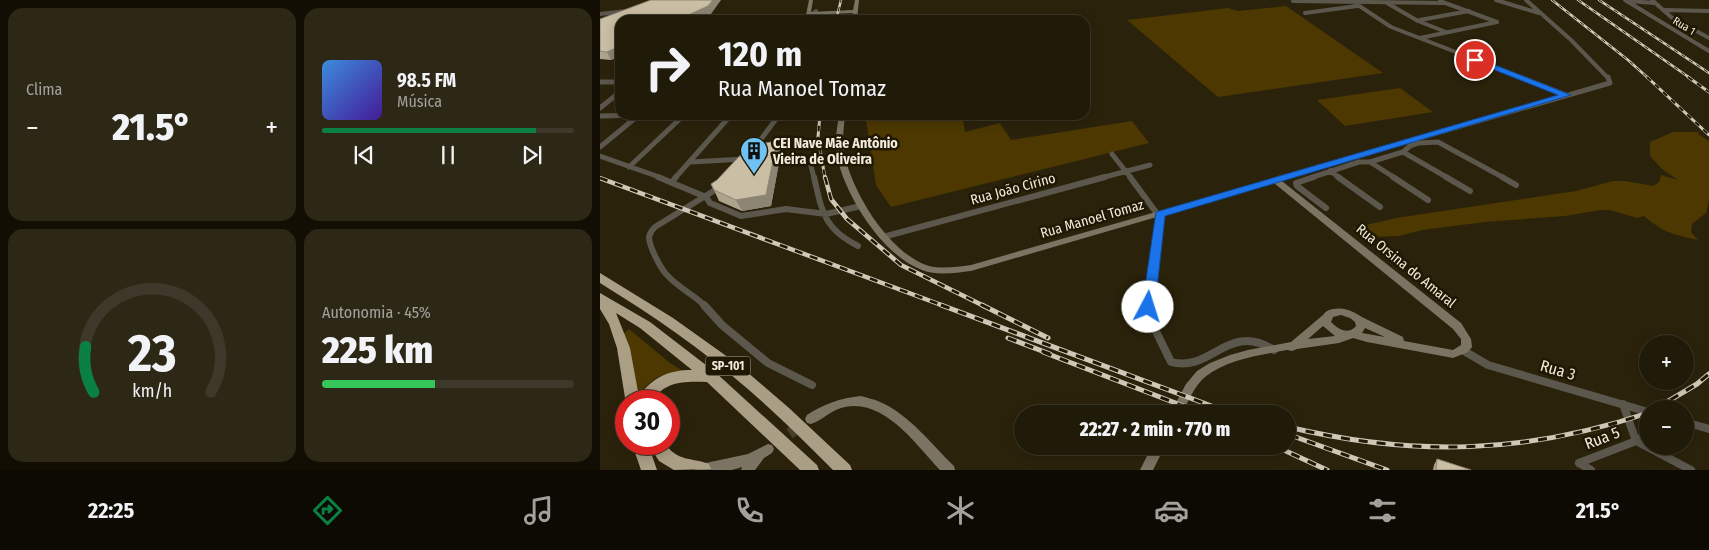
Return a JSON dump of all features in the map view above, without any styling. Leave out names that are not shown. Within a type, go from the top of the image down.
[{"type":"highway","name":"SP-101","points":[[600,277],[659,314],[721,360],[775,404],[844,470]]},
{"type":"highway","name":"SP-101","points":[[600,298],[645,325],[710,376],[810,470]]},
{"type":"highway","points":[[600,298],[618,326],[624,349],[630,390]]},
{"type":"highway","points":[[653,390],[657,385],[669,378],[679,375],[710,376]]},
{"type":"highway","points":[[644,455],[649,470]]},
{"type":"highway","points":[[666,455],[672,461],[688,468],[702,470]]},
{"type":"street","points":[[811,0],[809,14],[856,10]]},
{"type":"street","points":[[855,15],[857,0]]},
{"type":"street","points":[[1418,38],[1497,21],[1437,0]]},
{"type":"street","points":[[1496,0],[1543,14]]},
{"type":"street","points":[[1526,0],[1543,14]]},
{"type":"street","points":[[1293,1],[1444,3]]},
{"type":"street","points":[[1352,1],[1391,27],[1566,95]]},
{"type":"street","points":[[1626,1],[1653,1],[1663,10],[1709,38]]},
{"type":"street","name":"Rua 1","points":[[1626,1],[1709,51]]},
{"type":"street","points":[[1386,2],[1418,20],[1447,32]]},
{"type":"street","points":[[1305,13],[1357,6]]},
{"type":"street","points":[[600,14],[630,10]]},
{"type":"street","points":[[1663,10],[1709,11]]},
{"type":"street","points":[[1418,20],[1469,11]]},
{"type":"street","name":"Rua Manoel Tomaz","points":[[841,120],[839,137],[841,158],[861,206],[883,237],[910,261],[925,268],[955,271],[1160,214],[1608,84],[1611,81],[1543,14]]},
{"type":"street","points":[[1673,30],[1695,30]]},
{"type":"street","points":[[600,82],[615,82]]},
{"type":"street","points":[[600,108],[615,96]]},
{"type":"street","points":[[600,116],[615,116]]},
{"type":"street","points":[[600,146],[633,120]]},
{"type":"street","points":[[629,167],[679,120]]},
{"type":"street","points":[[672,182],[727,120]]},
{"type":"street","points":[[740,166],[775,120]]},
{"type":"street","points":[[1326,208],[1297,186],[1296,183],[1330,170],[1359,162],[1370,162],[1403,152],[1407,147],[1435,141],[1516,185]]},
{"type":"street","points":[[1369,152],[1379,159]]},
{"type":"street","points":[[1403,152],[1470,191]]},
{"type":"street","points":[[1112,154],[1160,214],[1161,219],[1149,297],[1149,316],[1170,362],[1186,365],[1236,341],[1259,341],[1274,350]]},
{"type":"street","points":[[600,156],[672,182],[706,197],[710,203],[741,216],[786,209],[826,214],[861,206]]},
{"type":"street","points":[[691,162],[746,159]]},
{"type":"street","points":[[1370,162],[1428,200]]},
{"type":"street","name":"Rua João Cirino","points":[[883,237],[1150,165]]},
{"type":"street","points":[[811,166],[818,196],[830,227],[842,238],[858,246]]},
{"type":"street","points":[[1330,170],[1380,208]]},
{"type":"street","name":"Rua Orsina do Amaral","points":[[1274,180],[1458,326],[1466,335],[1468,342],[1464,351]]},
{"type":"street","points":[[724,183],[706,197],[655,227],[650,233],[649,239],[653,251],[667,276],[696,297],[745,344],[781,371],[812,385]]},
{"type":"street","points":[[1292,347],[1331,313],[1342,311],[1353,314],[1359,320],[1416,346]]},
{"type":"street","points":[[1326,318],[1326,323],[1334,331],[1453,354],[1464,351]]},
{"type":"street","points":[[1181,405],[1192,384],[1209,369],[1223,361],[1340,339],[1361,326],[1359,320]]},
{"type":"street","name":"Rua 3","points":[[1464,351],[1488,365],[1639,409]]},
{"type":"street","points":[[811,419],[828,408],[846,402],[870,402],[888,410],[949,470]]},
{"type":"street","points":[[1624,404],[1636,441],[1691,470]]},
{"type":"street","points":[[1694,425],[1709,429]]},
{"type":"street","name":"Rua 5","points":[[1591,470],[1579,463],[1639,439]]},
{"type":"street","points":[[702,470],[727,468],[764,452],[748,470]]},
{"type":"street","points":[[1139,470],[1149,464]]},
{"type":"shaded area","points":[[1286,6],[1383,73],[1218,97],[1127,20],[1228,8],[1238,11]]},
{"type":"shaded area","points":[[1400,88],[1433,112],[1345,126],[1317,100]]},
{"type":"shaded area","points":[[866,120],[963,120],[965,132],[1000,123],[1011,140],[1132,121],[1149,143],[891,207],[876,185]]},
{"type":"shaded area","points":[[1673,132],[1699,132],[1698,134],[1709,141],[1709,200],[1706,213],[1692,224],[1691,232],[1698,240],[1669,232],[1644,216],[1637,218],[1610,210],[1565,216],[1485,222],[1422,230],[1399,236],[1374,237],[1360,235],[1353,228],[1396,218],[1576,191],[1613,181],[1653,186],[1659,182],[1661,175],[1678,180],[1662,169],[1650,156],[1650,142]]},
{"type":"shaded area","points":[[629,329],[670,363],[688,374],[667,374],[651,382],[644,390],[634,390],[622,335]]},
{"type":"building","points":[[651,0],[713,0],[708,6],[689,15],[615,15],[615,48],[607,52],[600,51],[600,19]]},
{"type":"building","name":"CEI Nave Mãe Antônio Vieira de Oliveira","points":[[777,141],[766,195],[736,200],[714,190],[711,184],[749,146]]},
{"type":"building","points":[[1437,459],[1471,470],[1436,470]]},
{"type":"tunnel","points":[[776,443],[802,425]]},
{"type":"railway","points":[[837,15],[841,0]]},
{"type":"railway","points":[[1552,0],[1648,78]]},
{"type":"railway","points":[[1578,0],[1690,78]]},
{"type":"railway","points":[[1599,0],[1709,73]]},
{"type":"railway","points":[[1647,77],[1709,135]]},
{"type":"railway","points":[[1688,77],[1709,92]]},
{"type":"railway","points":[[820,120],[818,137],[825,178]]},
{"type":"railway","points":[[825,177],[831,199],[847,219],[901,265],[984,306]]},
{"type":"railway","points":[[600,178],[944,306]]},
{"type":"railway","points":[[941,305],[1209,405]]},
{"type":"railway","points":[[984,306],[1048,338]]},
{"type":"railway","points":[[1008,338],[1050,354]]},
{"type":"railway","points":[[1043,352],[1181,405]]},
{"type":"railway","points":[[1670,400],[1697,384],[1709,374]]},
{"type":"railway","points":[[1296,429],[1335,437],[1380,443],[1425,447],[1469,447],[1557,437],[1602,427],[1639,416]]},
{"type":"railway","points":[[1296,437],[1387,470]]},
{"type":"railway","points":[[1294,455],[1327,470]]},
{"type":"place","name":"CEI Nave Mãe Antônio Vieira de Oliveira","points":[[754,175]]},
{"type":"route","points":[[1148,307],[1161,219],[1160,214],[1566,95],[1475,60]]}]
